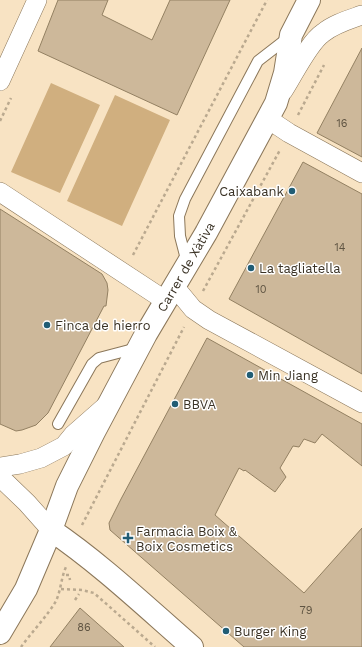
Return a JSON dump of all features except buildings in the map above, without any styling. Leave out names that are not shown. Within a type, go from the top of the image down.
[{"type":"main road","name":"Carrer de Xàtiva","points":[[0,633],[26,589],[51,530],[67,486],[111,401],[139,348],[170,293],[188,265],[268,119],[279,96],[285,73],[291,35],[309,0]]},
{"type":"main road","points":[[51,530],[75,546],[97,564],[192,647]]},
{"type":"street","points":[[0,81],[37,0]]},
{"type":"street","points":[[279,96],[294,75],[308,50],[322,33],[340,23],[362,15]]},
{"type":"street","points":[[268,119],[289,133],[362,173]]},
{"type":"street","points":[[0,192],[124,273],[170,293],[209,320],[362,403]]},
{"type":"street","points":[[0,467],[20,464],[41,458],[64,446],[111,401]]},
{"type":"street","points":[[0,476],[51,530]]},
{"type":"lane","points":[[188,265],[180,236],[179,216],[185,199],[258,61],[291,35]]},
{"type":"lane","points":[[58,424],[92,364],[99,358],[139,348]]},
{"type":"path","points":[[124,273],[267,0]]},
{"type":"path","points":[[66,575],[70,575],[70,580]]},
{"type":"path","points":[[21,647],[55,602],[61,589],[82,590],[94,593],[155,647]]},
{"type":"path","points":[[75,600],[79,594]]},
{"type":"shaded area","points":[[51,83],[100,105],[60,193],[11,172]]},
{"type":"shaded area","points":[[115,95],[170,120],[122,226],[67,201]]},
{"type":"place","name":"Caixabank","points":[[292,191]]},
{"type":"place","name":"La tagliatella","points":[[251,268]]},
{"type":"place","name":"Finca de hierro","points":[[47,325]]},
{"type":"place","name":"Min Jiang","points":[[250,375]]},
{"type":"place","name":"BBVA","points":[[175,404]]},
{"type":"place","name":"Farmacia Boix & Boix Cosmetics","points":[[128,538]]},
{"type":"place","name":"Burger King","points":[[226,631]]}]
